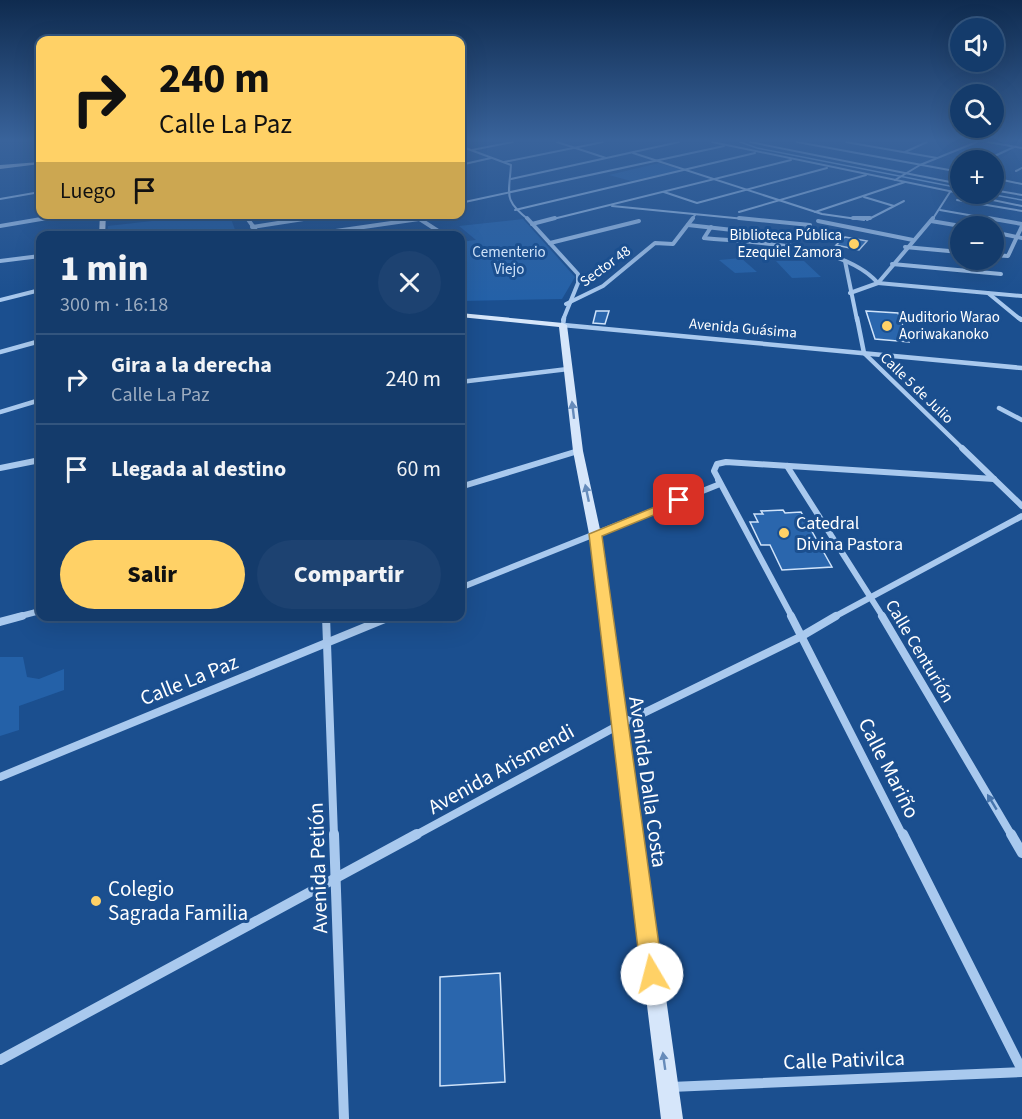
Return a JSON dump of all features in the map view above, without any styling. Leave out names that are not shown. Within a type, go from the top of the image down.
[{"type":"main road","name":"Avenida Guásima","points":[[465,315],[562,325]]},
{"type":"main road","name":"Avenida Dalla Costa","points":[[562,325],[578,451],[595,534],[672,1119]]},
{"type":"street","points":[[0,199],[27,194]]},
{"type":"street","points":[[465,202],[513,194]]},
{"type":"street","points":[[515,210],[583,194]]},
{"type":"street","points":[[532,224],[650,194]]},
{"type":"street","points":[[671,194],[697,203],[732,194]]},
{"type":"street","points":[[762,194],[822,214],[866,220],[904,201]]},
{"type":"street","points":[[739,212],[799,194]]},
{"type":"street","points":[[814,212],[867,194]]},
{"type":"street","points":[[850,293],[864,290],[878,283],[940,210],[949,194]]},
{"type":"street","points":[[510,195],[510,204],[515,210],[532,224],[580,278],[562,313],[562,325]]},
{"type":"street","points":[[862,196],[895,206]]},
{"type":"street","points":[[1004,202],[1022,206]]},
{"type":"street","points":[[981,204],[1022,211]]},
{"type":"street","points":[[608,206],[810,225]]},
{"type":"street","points":[[940,210],[1022,225],[1008,256],[1004,256]]},
{"type":"street","points":[[787,247],[795,237],[823,217],[822,214]]},
{"type":"street","points":[[688,225],[695,215]]},
{"type":"street","points":[[0,226],[43,219]]},
{"type":"street","points":[[247,219],[256,231]]},
{"type":"street","points":[[252,227],[305,219]]},
{"type":"street","points":[[335,231],[418,219],[438,231]]},
{"type":"street","points":[[550,243],[639,221]]},
{"type":"street","points":[[818,221],[913,240]]},
{"type":"street","points":[[931,221],[950,224]]},
{"type":"street","points":[[688,225],[795,237]]},
{"type":"street","name":"Sector 48","points":[[567,304],[603,286],[655,243],[673,244],[688,225]]},
{"type":"street","points":[[711,227],[704,238],[787,247],[837,256],[870,270],[878,283]]},
{"type":"street","points":[[1004,234],[1022,238]]},
{"type":"street","points":[[906,248],[950,251]]},
{"type":"street","points":[[0,261],[36,256]]},
{"type":"street","name":"Calle 5 de Julio","points":[[845,261],[864,353],[1022,506]]},
{"type":"street","points":[[892,264],[1001,274]]},
{"type":"street","points":[[878,283],[1022,296]]},
{"type":"street","points":[[0,300],[36,291]]},
{"type":"street","points":[[988,293],[1022,320]]},
{"type":"street","name":"Avenida Guásima","points":[[562,325],[1022,368]]},
{"type":"street","points":[[0,352],[36,342]]},
{"type":"street","points":[[465,381],[568,369]]},
{"type":"street","points":[[0,412],[36,401]]},
{"type":"street","points":[[999,408],[1022,420]]},
{"type":"street","points":[[465,485],[578,451]]},
{"type":"street","points":[[0,468],[36,461]]},
{"type":"street","points":[[465,586],[720,483],[714,471],[717,464],[726,462],[994,480]]},
{"type":"street","name":"Calle Centurión","points":[[788,466],[870,596],[1022,853]]},
{"type":"street","name":"Calle Mariño","points":[[720,483],[802,636],[1022,1071]]},
{"type":"street","name":"Avenida Arismendi","points":[[0,1060],[619,725],[802,636],[870,596],[1022,516]]},
{"type":"street","points":[[0,622],[36,611]]},
{"type":"street","name":"Avenida Petión","points":[[326,621],[344,1119]]},
{"type":"street","name":"Calle La Paz","points":[[0,777],[380,621]]},
{"type":"street","name":"Calle Pativilca","points":[[667,1088],[1022,1071]]},
{"type":"green space","points":[[169,219],[231,219],[236,231],[107,231],[108,226]]},
{"type":"green space","name":"Cementerio Viejo","points":[[523,219],[575,277],[562,299],[465,301],[465,241],[476,240],[459,226]]},
{"type":"green space","points":[[741,258],[757,272],[735,273],[719,260]]},
{"type":"green space","points":[[776,261],[804,261],[821,277],[792,278]]},
{"type":"green space","points":[[0,657],[23,657],[27,677],[39,679],[64,669],[64,690],[19,706],[19,730],[0,736]]},
{"type":"building","name":"Biblioteca Pública Ezequiel Zamora","points":[[845,237],[867,241],[859,250],[836,245]]},
{"type":"building","points":[[596,311],[609,311],[605,324],[593,323]]},
{"type":"building","name":"Auditorio Warao Aoriwakanoko","points":[[866,311],[898,313],[909,342],[875,339]]},
{"type":"building","name":"Catedral Divina Pastora","points":[[783,510],[785,513],[801,512],[832,567],[782,570],[770,545],[761,545],[750,522],[758,522],[754,514],[763,514],[761,511]]},
{"type":"building","points":[[500,973],[505,1082],[440,1086],[440,977]]},
{"type":"waterway","points":[[1004,197],[1022,200]]},
{"type":"place","name":"Biblioteca Pública Ezequiel Zamora","points":[[854,244]]},
{"type":"place","name":"Auditorio Warao Aoriwakanoko","points":[[887,326]]},
{"type":"place","name":"Catedral Divina Pastora","points":[[784,533]]},
{"type":"place","name":"Colegio Sagrada Familia","points":[[96,901]]},
{"type":"route","points":[[652,974],[595,534],[679,500]]}]
